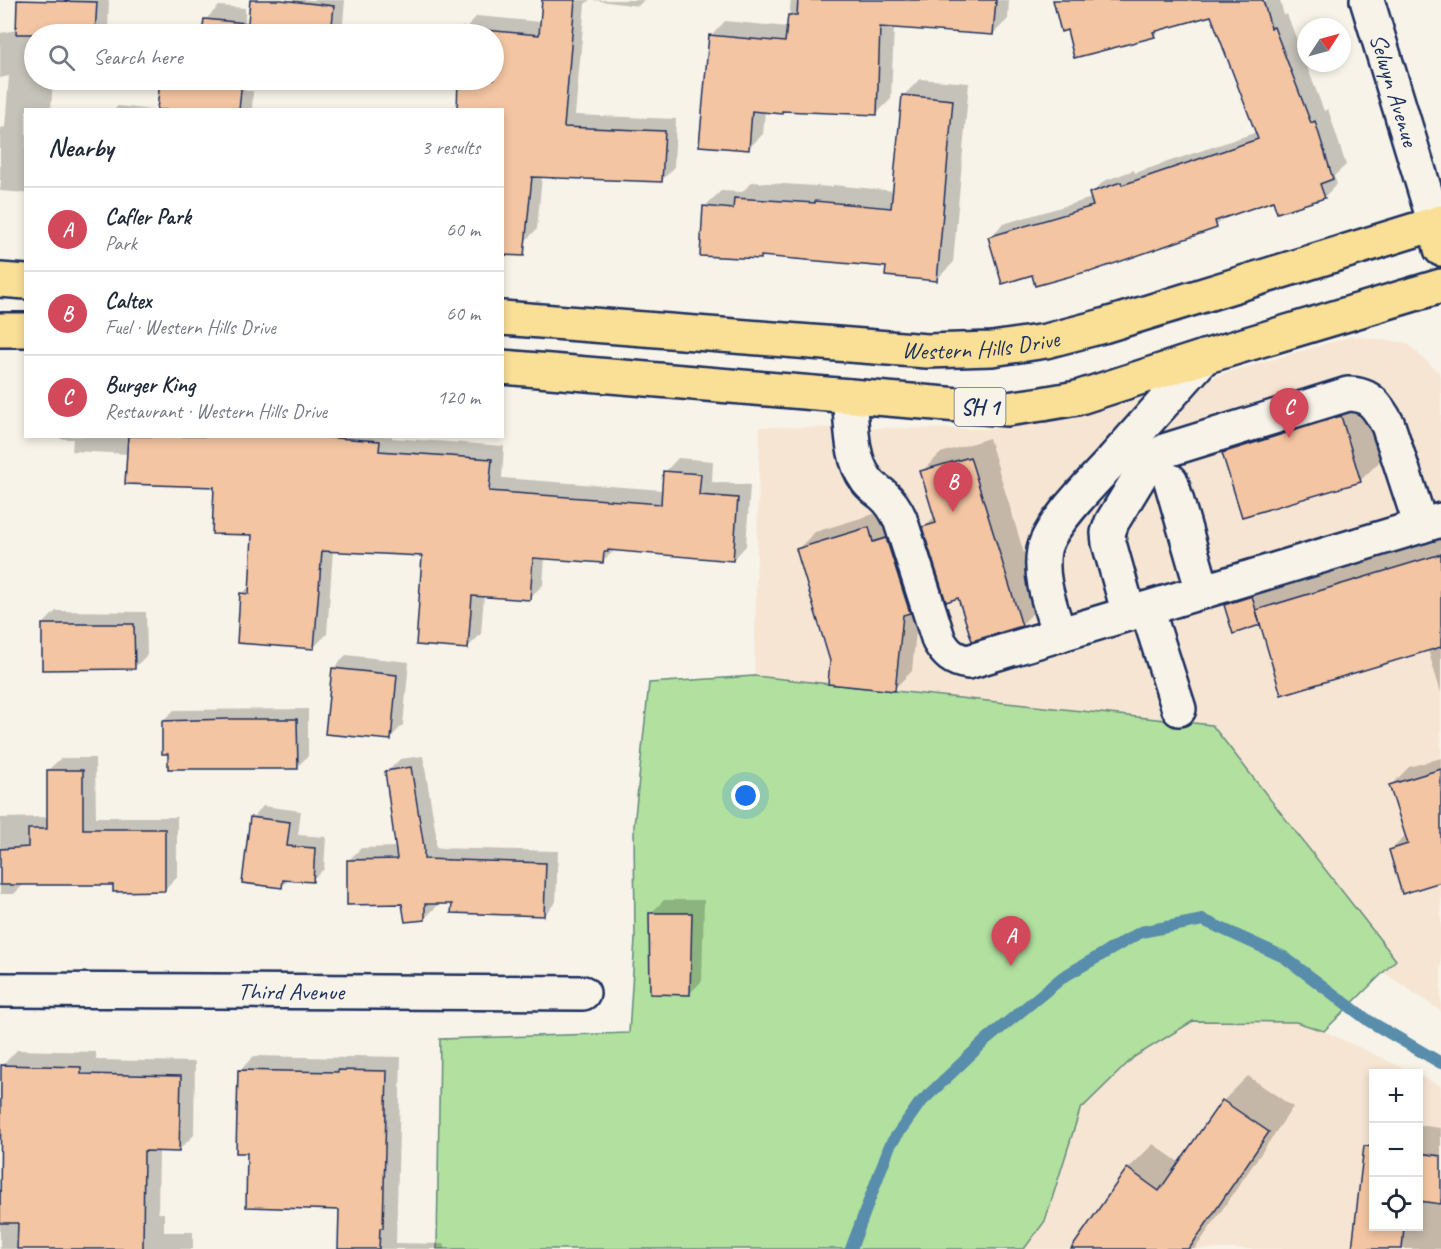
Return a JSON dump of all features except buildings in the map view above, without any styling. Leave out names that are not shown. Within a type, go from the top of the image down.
[{"type":"highway","name":"Western Hills Drive","points":[[504,318],[927,351],[992,350],[1046,341],[1103,326],[1439,232]]},
{"type":"highway","points":[[0,280],[24,282]]},
{"type":"highway","name":"SH 1","points":[[504,367],[1007,409],[1077,398],[1204,357],[1441,286]]},
{"type":"highway","points":[[0,330],[24,330]]},
{"type":"street","name":"Selwyn Avenue","points":[[1367,0],[1439,232]]},
{"type":"street","points":[[1059,635],[1042,570],[1045,548],[1051,532],[1204,357]]},
{"type":"street","points":[[849,396],[855,458],[866,481],[884,496],[900,519],[939,641],[945,652],[958,661],[968,662],[1138,611],[1203,592],[1431,523],[1388,425],[1381,413],[1366,397],[1347,394],[1158,454],[1146,466],[1112,522],[1108,533],[1109,543],[1138,611],[1179,709]]},
{"type":"street","points":[[1171,481],[1203,592]]},
{"type":"street","name":"Third Avenue","points":[[0,990],[583,993]]},
{"type":"shaded area","points":[[1352,336],[1407,343],[1441,377],[1441,1011],[1383,972],[1395,960],[895,691],[754,676],[760,427],[992,429],[1104,409]]},
{"type":"shaded area","points":[[1193,1021],[1296,1022],[1324,1031],[1405,1069],[1369,1069],[1369,1231],[1423,1231],[1423,1078],[1441,1086],[1441,1249],[1024,1249],[1045,1221],[1080,1110],[1134,1057]]},
{"type":"green space","points":[[754,676],[1212,725],[1396,960],[1324,1031],[1296,1022],[1193,1021],[1134,1057],[1080,1110],[1045,1221],[1024,1249],[437,1249],[440,1039],[629,1033],[635,939],[634,826],[649,683]]},
{"type":"waterway","points":[[851,1249],[890,1145],[919,1104],[986,1040],[1063,977],[1141,932],[1203,920],[1284,957],[1369,1021],[1441,1063]]},
{"type":"place","name":"Burger King","points":[[1289,438]]},
{"type":"place","name":"Caltex","points":[[953,512]]},
{"type":"place","name":"Cafler Park","points":[[1011,966]]}]
